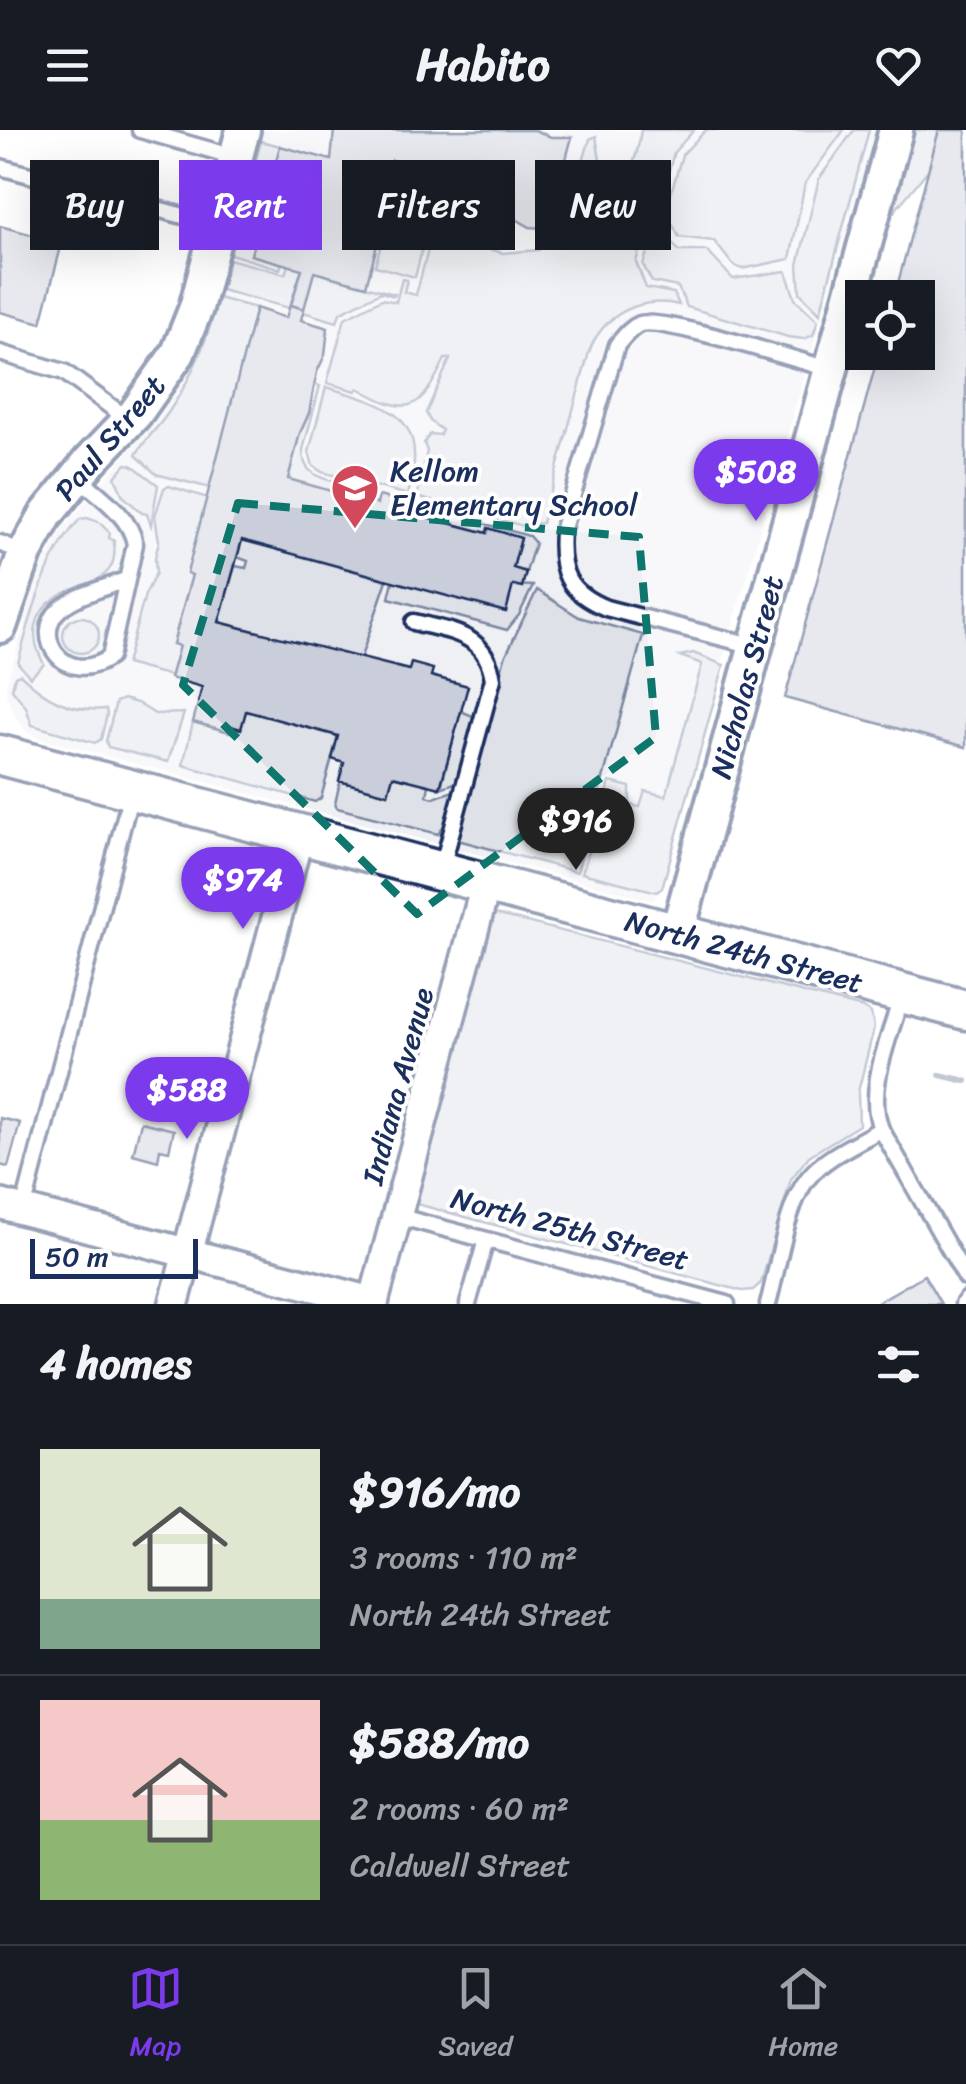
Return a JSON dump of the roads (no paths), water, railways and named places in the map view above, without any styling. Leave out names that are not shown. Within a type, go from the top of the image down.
[{"type":"main road","name":"North 24th Street","points":[[0,754],[966,1010]]},
{"type":"street","name":"Nicholas Street","points":[[677,934],[896,130]]},
{"type":"street","name":"Paul Street","points":[[0,626],[12,548],[130,420],[178,353],[196,308],[211,250]]},
{"type":"street","points":[[174,1304],[298,834]]},
{"type":"street","name":"Indiana Avenue","points":[[374,1303],[486,884]]},
{"type":"street","points":[[11,1207],[187,1253],[319,1296],[374,1303]]},
{"type":"lane","points":[[140,130],[239,144]]},
{"type":"lane","points":[[0,166],[30,174]]},
{"type":"lane","points":[[755,646],[585,600],[570,584],[560,561],[562,532],[617,345],[641,324],[679,328],[830,370]]},
{"type":"lane","points":[[0,353],[64,372],[130,420]]},
{"type":"lane","points":[[77,476],[132,530],[133,561],[110,656],[96,667],[83,669],[63,662],[50,642],[51,620],[58,610],[126,580]]},
{"type":"lane","points":[[414,622],[464,636],[479,646],[490,660],[492,678],[440,872]]},
{"type":"lane","points":[[11,1207],[132,790]]},
{"type":"lane","points":[[902,993],[875,1099],[881,1129],[966,1278]]},
{"type":"lane","points":[[768,1304],[803,1185],[822,1165],[881,1129]]},
{"type":"lane","name":"North 25th Street","points":[[397,1216],[726,1304]]},
{"type":"lane","points":[[468,1304],[486,1240]]},
{"type":"waterway","points":[[940,1075],[966,1081]]},
{"type":"place","name":"Kellom Elementary School","points":[[355,530]]}]
